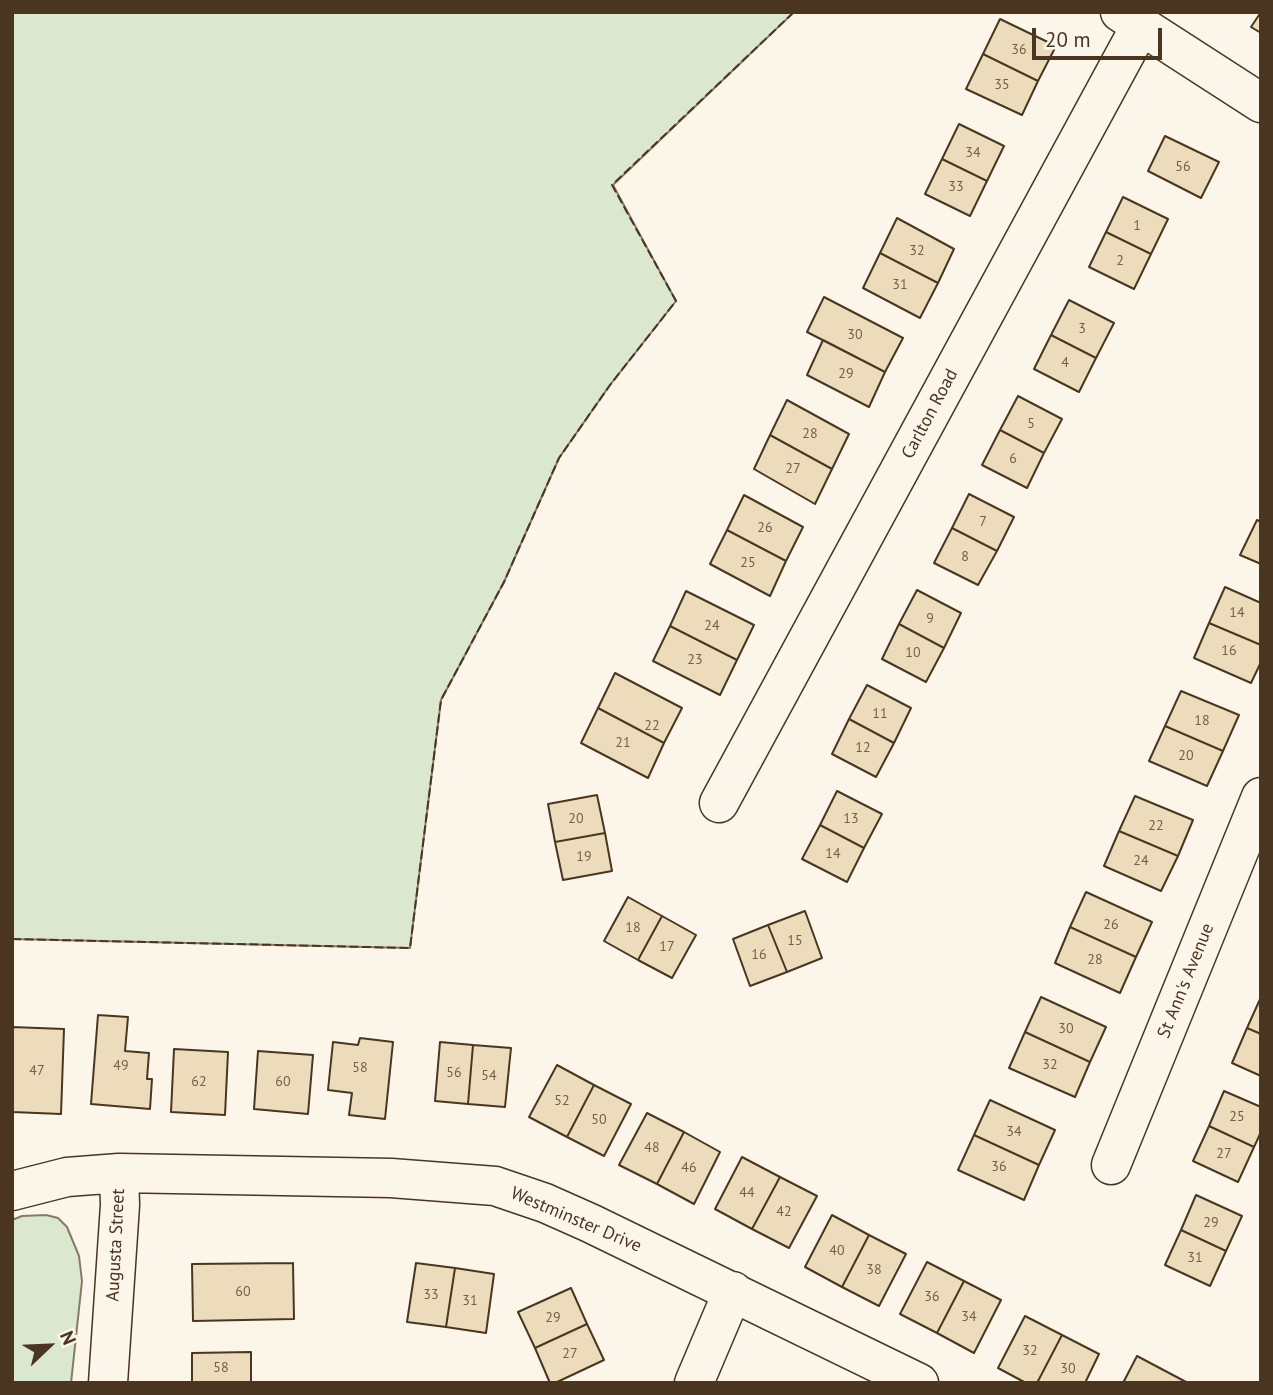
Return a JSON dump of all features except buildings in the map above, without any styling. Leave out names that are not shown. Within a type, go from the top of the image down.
[{"type":"street","points":[[1131,19],[1261,103]]},
{"type":"street","name":"Carlton Road","points":[[719,803],[1131,19]]},
{"type":"street","name":"St Ann's Avenue","points":[[1111,1165],[1261,797]]},
{"type":"street","name":"Augusta Street","points":[[12,1191],[67,1177],[119,1173],[120,1205],[108,1383]]},
{"type":"street","name":"Westminster Drive","points":[[119,1173],[391,1178],[495,1186],[545,1203],[919,1383]]},
{"type":"street","points":[[694,1383],[733,1292]]},
{"type":"green space","points":[[12,12],[794,12],[613,185],[676,301],[610,385],[559,458],[504,582],[441,700],[410,948],[12,939]]},
{"type":"green space","points":[[46,1215],[58,1218],[67,1227],[79,1256],[82,1281],[71,1383],[12,1383],[12,1220],[22,1216]]},
{"type":"fence","points":[[12,939],[410,948],[441,700],[504,582],[559,458],[610,385],[676,301],[612,185],[794,12]]}]
